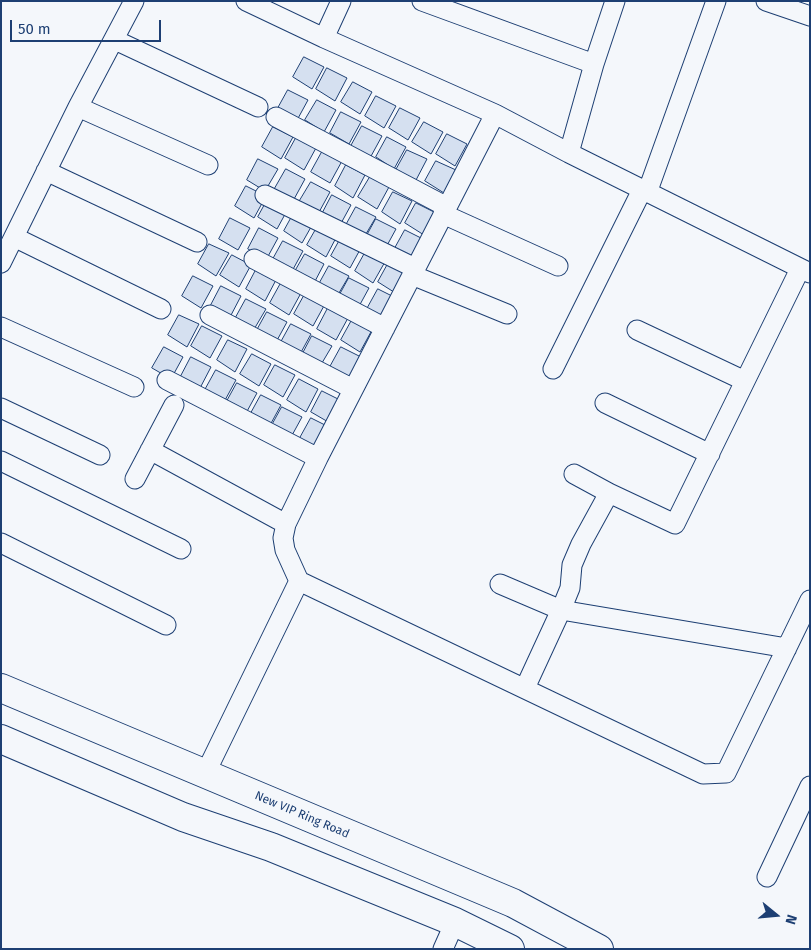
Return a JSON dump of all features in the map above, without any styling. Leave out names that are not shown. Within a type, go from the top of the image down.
[{"type":"main road","name":"New VIP Ring Road","points":[[1,688],[514,903],[599,949]]},
{"type":"main road","points":[[1,739],[183,817],[271,847],[455,922],[510,949]]},
{"type":"street","points":[[1,263],[78,106],[115,40],[134,1]]},
{"type":"street","points":[[246,1],[495,114],[805,271],[745,381],[675,524],[574,474]]},
{"type":"street","points":[[324,38],[341,1]]},
{"type":"street","points":[[422,1],[594,64]]},
{"type":"street","points":[[569,153],[594,64],[615,1]]},
{"type":"street","points":[[553,369],[645,191],[716,1]]},
{"type":"street","points":[[766,1],[810,16]]},
{"type":"street","points":[[115,40],[258,107]]},
{"type":"street","points":[[78,106],[208,165]]},
{"type":"street","points":[[495,114],[286,524],[283,538],[285,550],[299,581],[703,774],[726,774],[810,600]]},
{"type":"street","points":[[276,117],[445,210],[558,266]]},
{"type":"street","points":[[46,172],[197,242]]},
{"type":"street","points":[[265,195],[414,272],[507,314]]},
{"type":"street","points":[[14,237],[161,309]]},
{"type":"street","points":[[254,259],[385,328]]},
{"type":"street","points":[[210,315],[353,390]]},
{"type":"street","points":[[1,327],[134,387]]},
{"type":"street","points":[[636,330],[745,381]]},
{"type":"street","points":[[167,380],[318,458]]},
{"type":"street","points":[[605,402],[710,454]]},
{"type":"street","points":[[135,479],[174,405]]},
{"type":"street","points":[[1,408],[100,455]]},
{"type":"street","points":[[150,450],[286,524]]},
{"type":"street","points":[[1,460],[181,549]]},
{"type":"street","points":[[524,688],[570,588],[572,565],[581,544],[609,493]]},
{"type":"street","points":[[1,543],[166,625]]},
{"type":"street","points":[[205,774],[299,581]]},
{"type":"street","points":[[500,584],[561,610],[787,648]]},
{"type":"street","points":[[767,877],[810,786]]},
{"type":"street","points":[[444,949],[455,922]]},
{"type":"building","points":[[304,57],[324,67],[312,89],[293,77]]},
{"type":"building","points":[[327,68],[347,78],[335,101],[316,89]]},
{"type":"building","points":[[353,82],[372,92],[360,114],[341,102]]},
{"type":"building","points":[[288,90],[308,100],[296,122],[277,110]]},
{"type":"building","points":[[376,96],[396,106],[384,128],[365,116]]},
{"type":"building","points":[[317,100],[336,110],[324,132],[305,120]]},
{"type":"building","points":[[400,108],[420,118],[408,140],[389,128]]},
{"type":"building","points":[[341,112],[361,122],[349,144],[330,133]]},
{"type":"building","points":[[424,122],[443,132],[431,154],[412,142]]},
{"type":"building","points":[[362,126],[382,136],[370,158],[351,146]]},
{"type":"building","points":[[273,127],[293,137],[281,159],[262,147]]},
{"type":"building","points":[[447,134],[467,144],[455,166],[436,154]]},
{"type":"building","points":[[387,137],[406,147],[394,169],[376,157]]},
{"type":"building","points":[[296,138],[316,148],[304,170],[285,158]]},
{"type":"building","points":[[407,150],[427,159],[415,182],[396,170]]},
{"type":"building","points":[[322,152],[342,161],[330,183],[311,172]]},
{"type":"building","points":[[258,159],[278,169],[265,191],[247,180]]},
{"type":"building","points":[[436,161],[456,170],[444,193],[425,181]]},
{"type":"building","points":[[346,165],[365,175],[353,198],[335,186]]},
{"type":"building","points":[[286,169],[305,179],[293,201],[274,190]]},
{"type":"building","points":[[370,177],[389,187],[377,209],[358,197]]},
{"type":"building","points":[[311,182],[330,192],[318,214],[299,202]]},
{"type":"building","points":[[246,186],[266,196],[254,218],[235,206]]},
{"type":"building","points":[[393,192],[412,201],[400,224],[382,212]]},
{"type":"building","points":[[332,195],[351,205],[339,227],[321,216]]},
{"type":"building","points":[[269,197],[289,207],[277,229],[258,217]]},
{"type":"building","points":[[416,203],[436,213],[424,235],[405,223]]},
{"type":"building","points":[[356,207],[376,217],[363,239],[345,227]]},
{"type":"building","points":[[295,211],[315,220],[302,243],[284,231]]},
{"type":"building","points":[[230,218],[250,228],[238,250],[219,239]]},
{"type":"building","points":[[376,219],[396,229],[384,251],[365,239]]},
{"type":"building","points":[[319,224],[338,234],[326,257],[307,245]]},
{"type":"building","points":[[259,228],[278,238],[266,260],[248,249]]},
{"type":"building","points":[[405,230],[425,240],[413,262],[394,250]]},
{"type":"building","points":[[342,236],[362,246],[350,268],[331,256]]},
{"type":"building","points":[[283,241],[303,251],[291,273],[272,261]]},
{"type":"building","points":[[209,244],[229,253],[216,276],[198,264]]},
{"type":"building","points":[[366,251],[386,260],[373,283],[355,271]]},
{"type":"building","points":[[305,254],[324,264],[312,287],[293,275]]},
{"type":"building","points":[[232,255],[251,265],[239,287],[220,275]]},
{"type":"building","points":[[389,262],[409,272],[397,294],[378,282]]},
{"type":"building","points":[[329,266],[349,276],[336,298],[318,286]]},
{"type":"building","points":[[257,268],[277,278],[265,301],[246,289]]},
{"type":"building","points":[[193,276],[213,286],[201,308],[182,296]]},
{"type":"building","points":[[349,278],[369,288],[357,310],[338,298]]},
{"type":"building","points":[[281,283],[301,293],[289,315],[270,303]]},
{"type":"building","points":[[221,286],[241,296],[229,319],[210,307]]},
{"type":"building","points":[[378,289],[398,299],[386,321],[367,309]]},
{"type":"building","points":[[305,294],[325,304],[313,326],[294,314]]},
{"type":"building","points":[[246,299],[266,309],[253,331],[235,319]]},
{"type":"building","points":[[328,308],[348,318],[336,340],[317,329]]},
{"type":"building","points":[[267,312],[287,322],[275,344],[256,332]]},
{"type":"building","points":[[179,315],[199,324],[187,347],[168,335]]},
{"type":"building","points":[[352,320],[372,330],[360,352],[341,340]]},
{"type":"building","points":[[291,324],[311,334],[299,356],[280,344]]},
{"type":"building","points":[[202,326],[222,336],[210,358],[191,346]]},
{"type":"building","points":[[312,336],[332,346],[319,368],[301,357]]},
{"type":"building","points":[[228,340],[247,349],[235,372],[217,360]]},
{"type":"building","points":[[164,347],[183,357],[171,379],[152,368]]},
{"type":"building","points":[[341,347],[361,357],[349,379],[330,367]]},
{"type":"building","points":[[252,354],[271,364],[259,386],[240,374]]},
{"type":"building","points":[[191,357],[211,367],[199,390],[180,378]]},
{"type":"building","points":[[275,365],[295,375],[283,397],[264,385]]},
{"type":"building","points":[[216,370],[236,380],[224,402],[205,390]]},
{"type":"building","points":[[299,379],[318,389],[306,412],[287,400]]},
{"type":"building","points":[[237,383],[257,393],[245,415],[226,403]]},
{"type":"building","points":[[322,391],[342,401],[330,423],[311,412]]},
{"type":"building","points":[[261,395],[281,405],[269,427],[250,415]]},
{"type":"building","points":[[282,407],[302,417],[290,439],[271,427]]},
{"type":"building","points":[[311,418],[331,428],[319,450],[300,438]]}]
